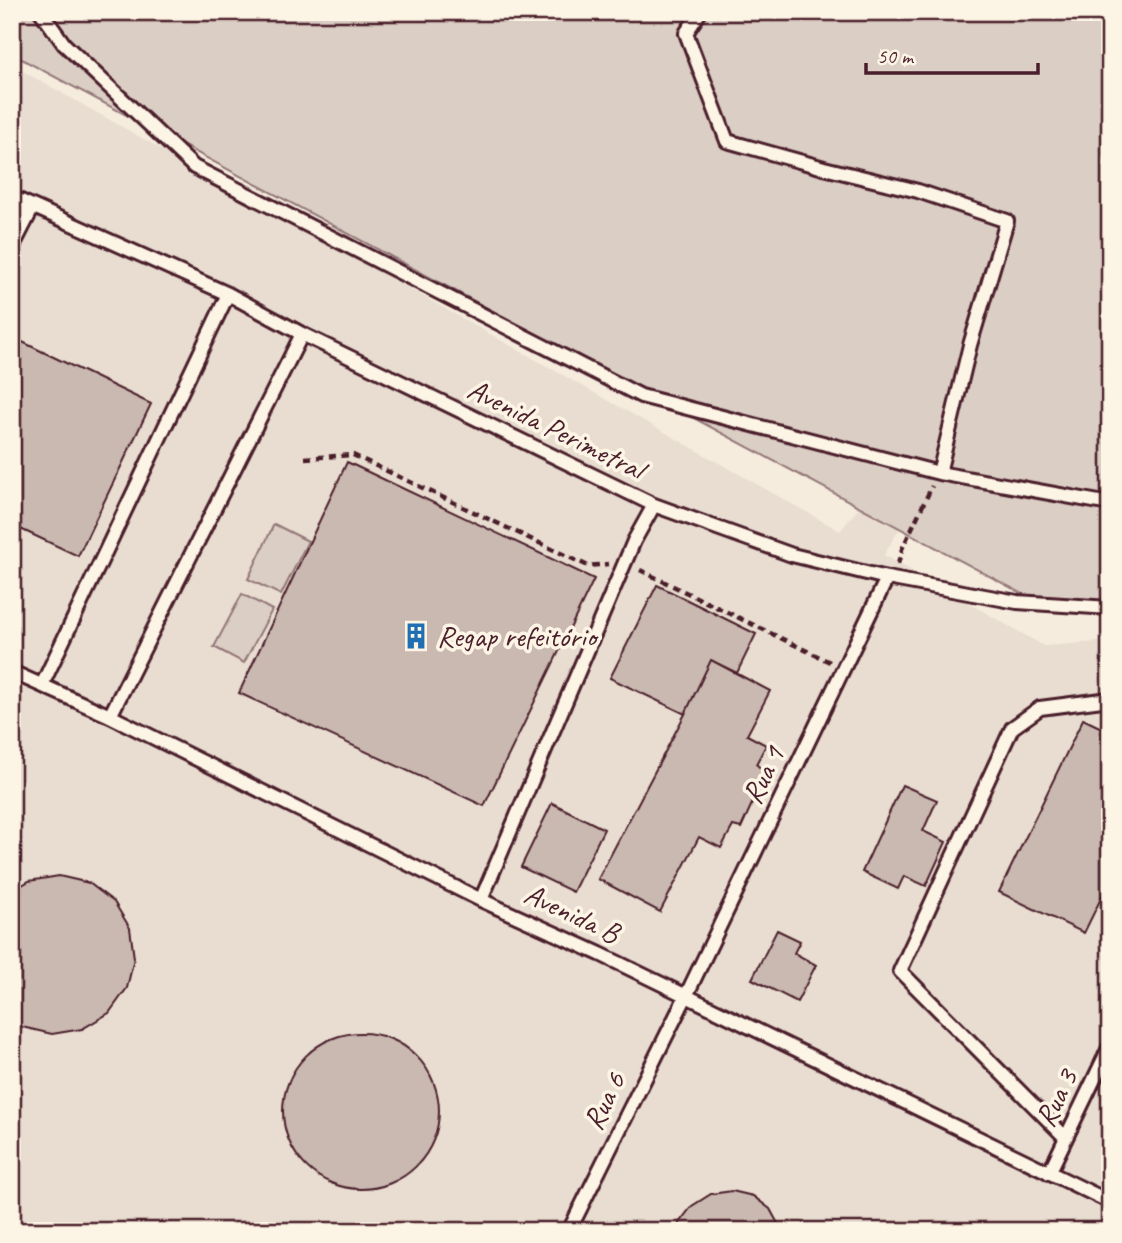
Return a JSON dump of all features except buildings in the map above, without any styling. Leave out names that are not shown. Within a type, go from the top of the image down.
[{"type":"lane","points":[[41,12],[64,44],[194,167],[641,396],[939,472],[1110,504]]},
{"type":"lane","points":[[701,12],[686,33],[727,141],[918,191],[1007,221],[970,345],[939,472]]},
{"type":"lane","name":"Avenida Perimetral","points":[[12,197],[228,294],[302,334],[653,505],[792,555],[887,578],[1017,602],[1110,608]]},
{"type":"lane","points":[[12,212],[33,208]]},
{"type":"lane","points":[[12,248],[33,208]]},
{"type":"lane","points":[[42,685],[228,294]]},
{"type":"lane","points":[[110,716],[302,334]]},
{"type":"lane","points":[[481,900],[624,563],[653,505]]},
{"type":"lane","name":"Rua 1","points":[[686,996],[887,578]]},
{"type":"lane","name":"Avenida B","points":[[12,672],[110,716],[481,900],[600,954],[1110,1202]]},
{"type":"lane","points":[[1066,1138],[900,971],[1013,728],[1040,708],[1110,699]]},
{"type":"lane","name":"Rua 6","points":[[569,1231],[686,996]]},
{"type":"lane","name":"Rua 3","points":[[1049,1173],[1110,1046]]},
{"type":"path","points":[[305,458],[354,455],[588,566],[624,563],[844,669]]},
{"type":"path","points":[[902,549],[926,499]]},
{"type":"shaded area","points":[[12,12],[1110,12],[1110,600],[1038,602],[12,54]]},
{"type":"shaded area","points":[[12,65],[840,531],[931,418],[949,443],[884,555],[1044,646],[1110,641],[1110,1231],[12,1231]]},
{"type":"shaded area","points":[[274,524],[308,541],[281,595],[248,579]]},
{"type":"shaded area","points":[[242,594],[272,610],[244,663],[214,647]]},
{"type":"place","name":"Regap refeitório","points":[[416,636]]}]
